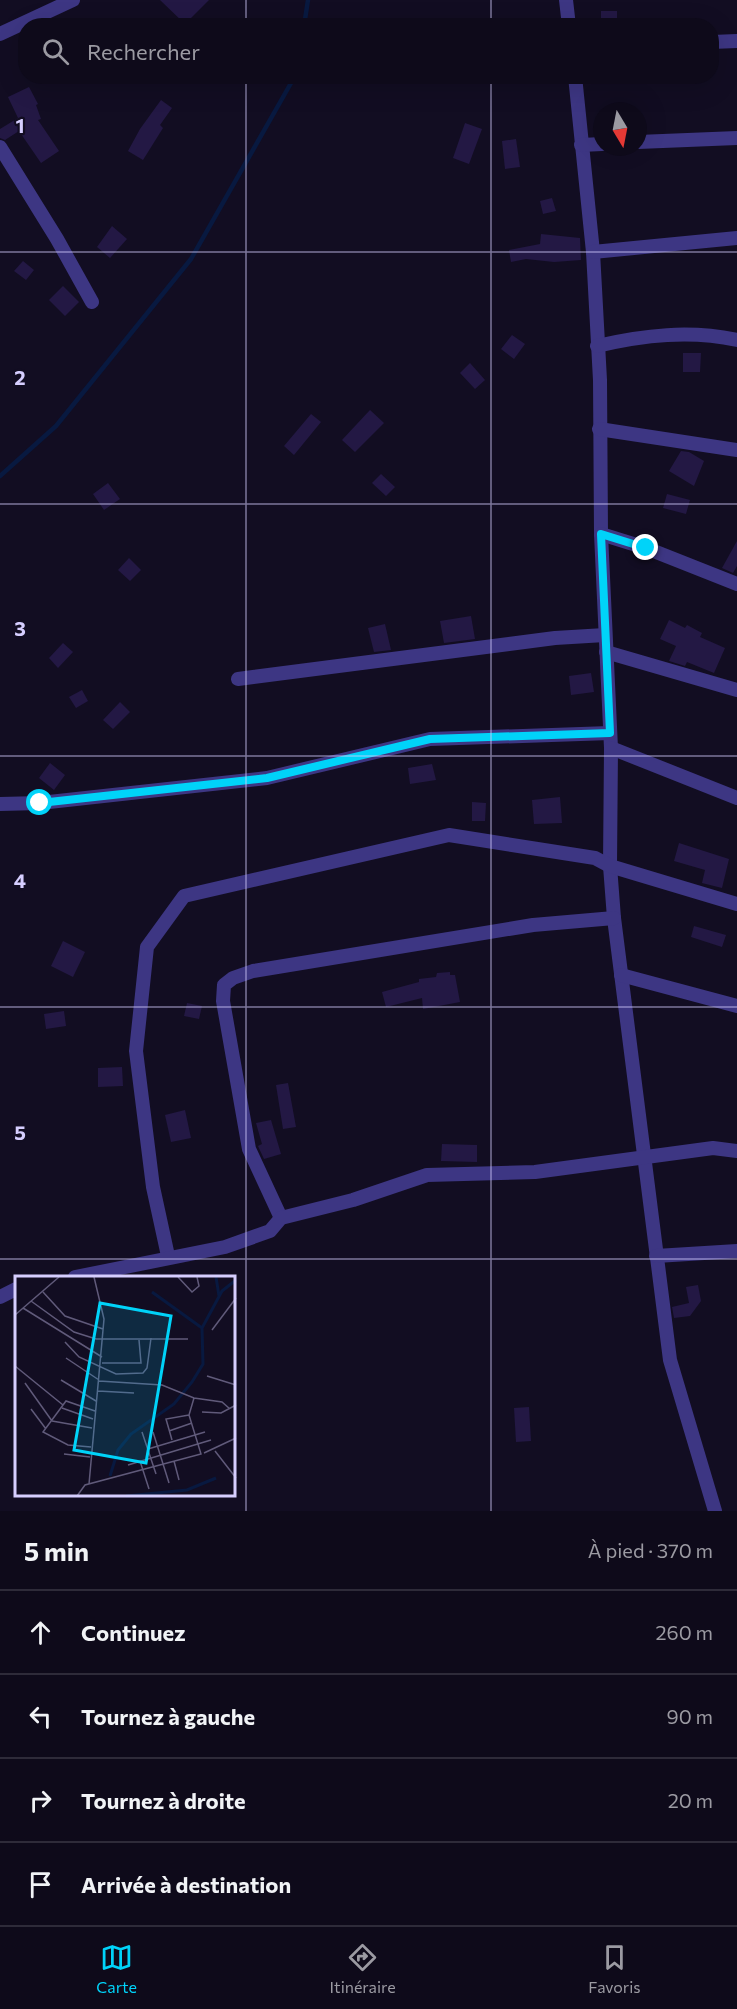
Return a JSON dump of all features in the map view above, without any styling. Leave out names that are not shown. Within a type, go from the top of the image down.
[{"type":"street","points":[[566,0],[568,18]]},
{"type":"street","points":[[32,18],[65,2]]},
{"type":"street","points":[[0,34],[18,25]]},
{"type":"street","points":[[719,42],[737,41]]},
{"type":"street","points":[[576,84],[593,252],[601,534],[611,748],[610,866],[614,918],[670,1360],[715,1511]]},
{"type":"street","points":[[647,142],[737,138]]},
{"type":"street","points":[[581,145],[593,144]]},
{"type":"street","points":[[0,147],[57,239],[92,302]]},
{"type":"street","points":[[593,252],[737,238]]},
{"type":"street","points":[[597,346],[632,338],[705,333],[737,340]]},
{"type":"street","points":[[599,429],[737,450]]},
{"type":"street","points":[[601,534],[646,548],[737,584]]},
{"type":"street","points":[[238,679],[555,638],[605,635]]},
{"type":"street","points":[[606,652],[737,690]]},
{"type":"street","points":[[0,804],[40,803],[267,778],[430,739],[610,733]]},
{"type":"street","points":[[611,748],[737,798]]},
{"type":"street","points":[[168,1256],[153,1188],[136,1051],[147,946],[184,896],[449,835],[595,858],[610,866],[737,904]]},
{"type":"street","points":[[281,1218],[249,1149],[223,1001],[224,985],[233,978],[253,971],[533,925],[614,918]]},
{"type":"street","points":[[621,975],[737,1006]]},
{"type":"street","points":[[79,1276],[168,1256],[225,1247],[270,1231],[281,1218],[353,1200],[426,1175],[535,1172],[713,1148],[737,1151]]},
{"type":"street","points":[[656,1256],[737,1251]]},
{"type":"street","points":[[0,1297],[15,1290]]},
{"type":"building","points":[[160,0],[209,0],[191,18],[179,18]]},
{"type":"building","points":[[601,11],[617,11],[617,18],[601,18]]},
{"type":"building","points":[[29,87],[38,104],[36,105],[41,119],[38,120],[59,151],[41,163],[19,131],[5,140],[0,138],[0,129],[18,118],[8,97]]},
{"type":"building","points":[[161,100],[172,108],[160,125],[163,128],[143,160],[128,151],[140,129]]},
{"type":"building","points":[[465,123],[482,129],[469,164],[453,158]]},
{"type":"building","points":[[516,139],[520,167],[505,169],[502,141]]},
{"type":"building","points":[[552,198],[556,211],[543,214],[540,201]]},
{"type":"building","points":[[112,226],[127,239],[110,258],[97,247]]},
{"type":"building","points":[[541,234],[580,238],[581,260],[554,262],[526,259],[511,262],[509,250],[540,244]]},
{"type":"building","points":[[23,261],[34,270],[26,280],[14,271]]},
{"type":"building","points":[[63,286],[79,302],[65,316],[49,300]]},
{"type":"building","points":[[512,335],[525,344],[514,359],[501,349]]},
{"type":"building","points":[[683,353],[701,353],[700,372],[683,372]]},
{"type":"building","points":[[470,363],[485,380],[475,389],[460,373]]},
{"type":"building","points":[[370,410],[384,423],[355,452],[342,440]]},
{"type":"building","points":[[311,414],[321,422],[294,455],[284,446]]},
{"type":"building","points":[[681,451],[689,452],[704,461],[694,486],[669,471]]},
{"type":"building","points":[[381,474],[395,487],[386,496],[372,483]]},
{"type":"building","points":[[108,483],[120,499],[104,510],[93,494]]},
{"type":"building","points":[[667,494],[690,500],[686,514],[663,508]]},
{"type":"building","points":[[737,541],[737,566],[733,573],[722,568]]},
{"type":"building","points":[[129,558],[141,570],[130,581],[118,570]]},
{"type":"building","points":[[471,616],[475,639],[444,643],[440,621]]},
{"type":"building","points":[[669,620],[685,628],[687,625],[702,633],[700,637],[725,648],[714,673],[687,662],[685,666],[669,661],[676,646],[660,639]]},
{"type":"building","points":[[385,624],[391,650],[374,652],[368,628]]},
{"type":"building","points":[[63,643],[73,652],[58,668],[49,658]]},
{"type":"building","points":[[591,673],[594,692],[571,695],[569,676]]},
{"type":"building","points":[[82,690],[88,701],[76,708],[69,697]]},
{"type":"building","points":[[120,702],[130,712],[113,729],[103,720]]},
{"type":"building","points":[[50,763],[65,775],[54,790],[39,778]]},
{"type":"building","points":[[432,764],[436,780],[410,784],[408,768]]},
{"type":"building","points":[[560,797],[562,823],[534,824],[532,800]]},
{"type":"building","points":[[472,802],[486,803],[485,821],[472,821]]},
{"type":"building","points":[[679,843],[729,859],[722,888],[702,883],[705,870],[674,861]]},
{"type":"building","points":[[694,926],[726,935],[722,947],[691,937]]},
{"type":"building","points":[[63,941],[85,952],[73,977],[51,966]]},
{"type":"building","points":[[450,972],[450,975],[455,975],[460,1002],[423,1009],[422,998],[386,1007],[382,992],[419,982],[419,979],[436,977],[437,973]]},
{"type":"building","points":[[187,1003],[202,1006],[199,1019],[184,1016]]},
{"type":"building","points":[[64,1011],[66,1026],[46,1029],[44,1014]]},
{"type":"building","points":[[122,1067],[123,1086],[98,1087],[98,1068]]},
{"type":"building","points":[[288,1083],[296,1127],[283,1129],[276,1085]]},
{"type":"building","points":[[185,1110],[191,1138],[171,1142],[165,1115]]},
{"type":"building","points":[[271,1120],[281,1154],[264,1159],[258,1146],[262,1144],[256,1123]]},
{"type":"building","points":[[442,1144],[477,1145],[477,1162],[441,1161]]},
{"type":"building","points":[[698,1285],[701,1301],[690,1316],[674,1318],[672,1307],[689,1303],[686,1287]]},
{"type":"building","points":[[529,1407],[531,1441],[516,1442],[514,1408]]},
{"type":"waterway","points":[[305,18],[308,0]]},
{"type":"waterway","points":[[0,476],[56,426],[191,259],[290,84]]},
{"type":"route","points":[[40,803],[267,778],[430,739],[610,733],[601,534],[646,548]]}]
